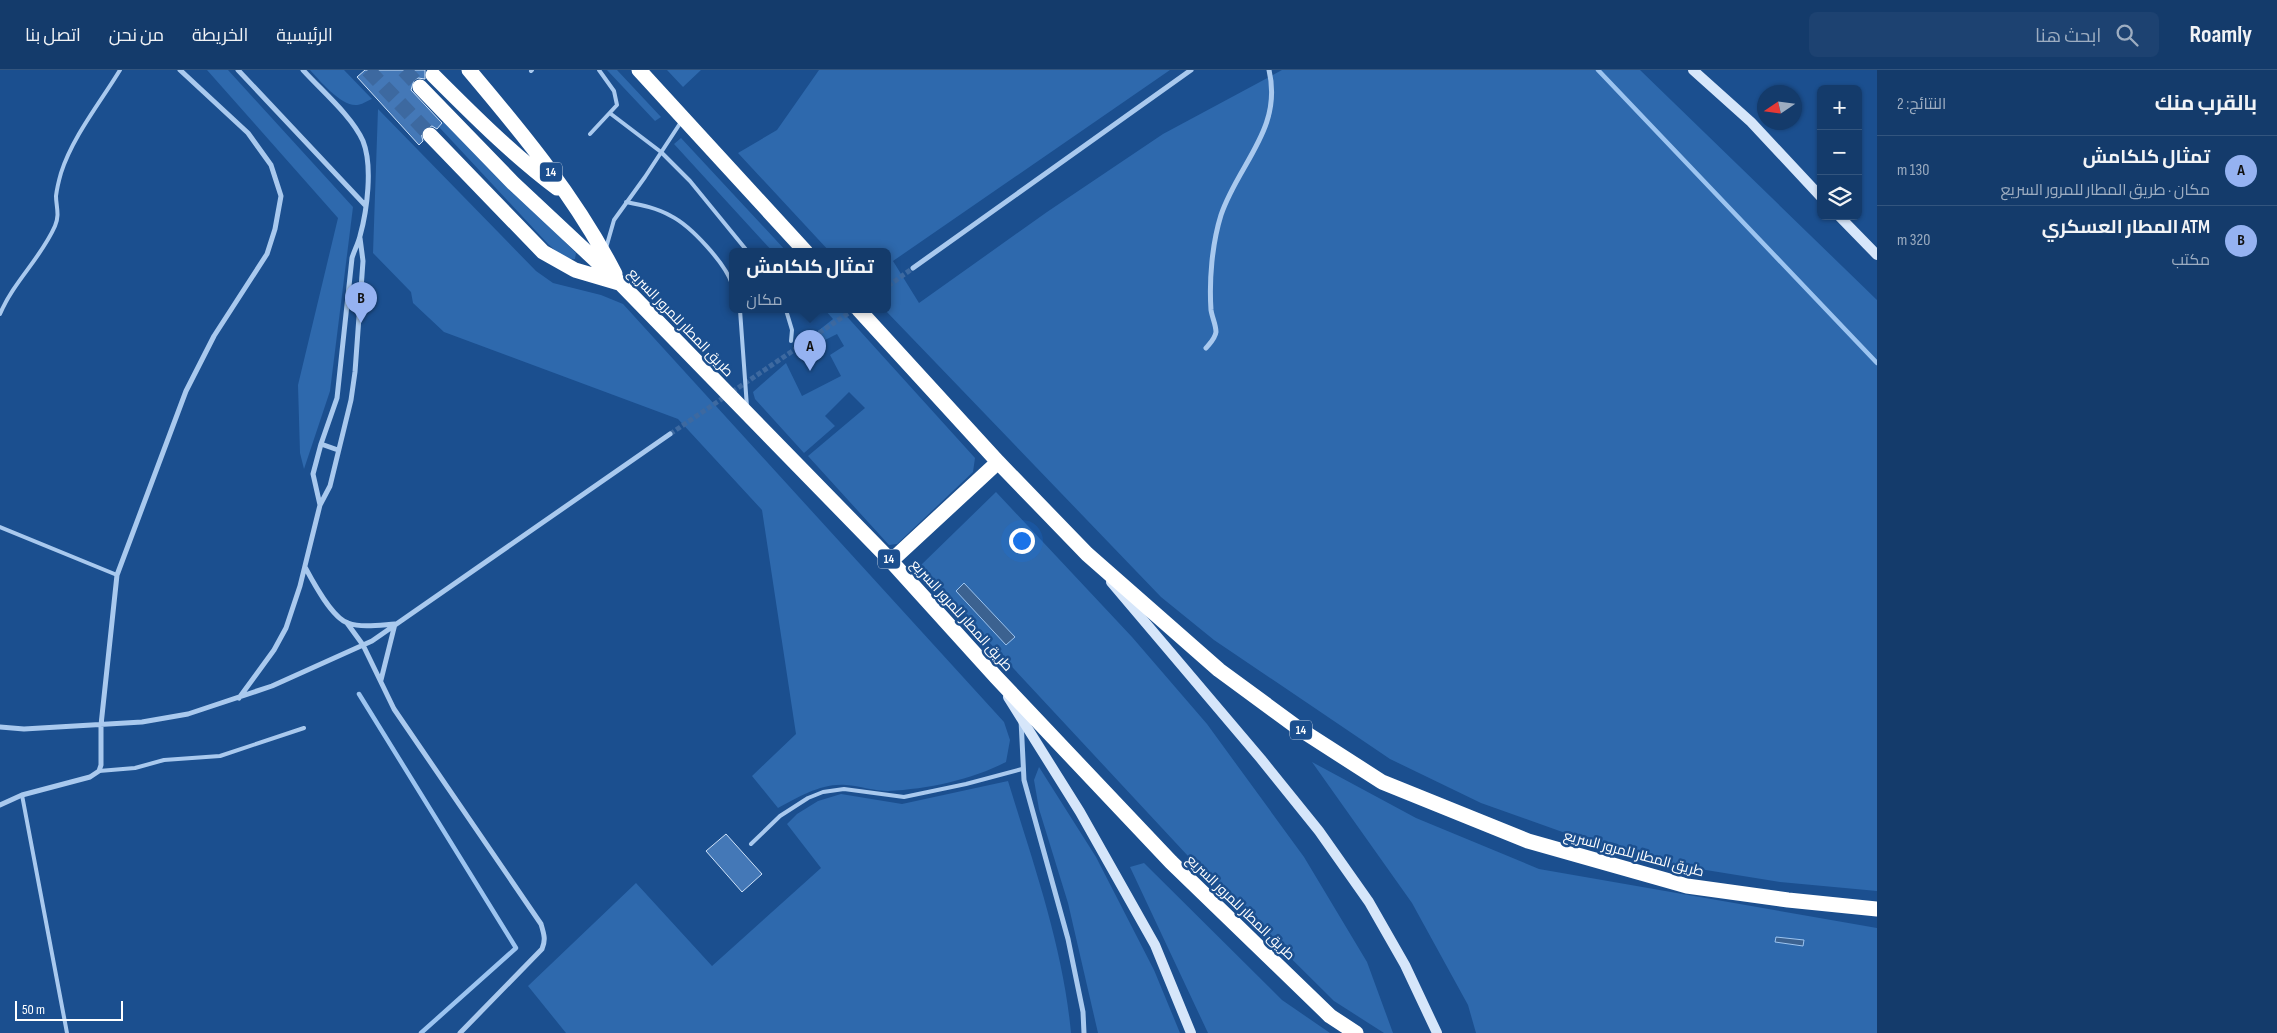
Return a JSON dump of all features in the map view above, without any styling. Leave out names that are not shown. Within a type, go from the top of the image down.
[{"type":"highway","name":"14","points":[[469,70],[527,140],[570,198],[604,253],[620,284]]},
{"type":"highway","points":[[639,70],[802,248]]},
{"type":"highway","points":[[433,75],[516,157],[570,198]]},
{"type":"highway","name":"طريق المطار للمرور السريع","points":[[420,87],[513,183],[620,284],[891,561],[996,677],[1171,862],[1330,1016],[1356,1033]]},
{"type":"highway","points":[[430,135],[542,252],[575,270],[620,284]]},
{"type":"highway","name":"طريق المطار للمرور السريع","points":[[862,313],[998,462],[1087,554],[1218,670],[1298,728],[1382,782],[1528,842],[1687,886],[1788,900],[1877,909]]},
{"type":"highway","points":[[891,561],[998,462]]},
{"type":"street","points":[[0,805],[22,795],[90,778],[99,771],[102,765],[101,725],[117,575],[186,391],[214,336],[267,254],[275,229],[281,196],[271,165],[248,133],[180,70]]},
{"type":"street","points":[[238,70],[366,205]]},
{"type":"street","points":[[302,70],[353,125],[362,140],[368,160],[366,205],[360,238],[352,258],[337,398],[313,474],[320,505]]},
{"type":"street","points":[[913,268],[1191,70]]},
{"type":"street","points":[[1206,348],[1214,339],[1216,331],[1211,312],[1210,274],[1222,215],[1268,122],[1273,98],[1268,70]]},
{"type":"street","points":[[1693,70],[1751,122],[1817,193]]},
{"type":"street","points":[[1843,220],[1877,256]]},
{"type":"street","points":[[238,698],[274,650],[286,628],[320,505],[330,486],[355,372],[363,261],[360,238]]},
{"type":"street","points":[[0,727],[24,729],[142,722],[188,714],[272,686],[363,645],[670,434]]},
{"type":"street","points":[[321,444],[338,450]]},
{"type":"street","points":[[1087,554],[1261,758],[1319,831],[1369,902],[1405,965],[1437,1033]]},
{"type":"street","points":[[304,567],[331,608],[347,623],[363,645],[394,709],[541,924],[545,942],[542,949],[460,1033]]},
{"type":"street","points":[[347,623],[395,624]]},
{"type":"street","points":[[381,681],[395,624]]},
{"type":"street","points":[[996,677],[1080,812],[1155,945],[1191,1033]]},
{"type":"street","points":[[1020,717],[1022,769],[1038,836],[1068,939],[1083,1012],[1084,1033]]},
{"type":"lane","points":[[0,314],[18,281],[46,244],[56,223],[58,211],[56,196],[67,155],[120,70]]},
{"type":"lane","points":[[590,134],[618,105],[614,91],[598,70]]},
{"type":"lane","points":[[611,114],[661,152],[690,180],[745,248]]},
{"type":"lane","points":[[604,253],[614,220],[683,118]]},
{"type":"lane","points":[[626,202],[646,206],[672,216],[717,258],[729,275]]},
{"type":"lane","points":[[741,313],[747,414]]},
{"type":"lane","points":[[787,313],[792,330],[790,341]]},
{"type":"lane","points":[[0,527],[117,575]]},
{"type":"lane","points":[[99,771],[135,768],[164,760],[220,756],[304,728]]},
{"type":"lane","points":[[751,844],[780,816],[808,798],[823,792],[844,789],[904,797],[966,784],[1022,769]]},
{"type":"lane","points":[[22,795],[66,1033]]},
{"type":"shaded area","points":[[207,70],[228,70],[353,207],[330,391],[304,469],[300,453],[298,385],[338,218]]},
{"type":"shaded area","points":[[310,70],[344,70],[372,99],[357,105],[345,102],[331,92]]},
{"type":"shaded area","points":[[607,70],[617,70],[661,117],[655,121]]},
{"type":"shaded area","points":[[667,70],[701,70],[683,87]]},
{"type":"shaded area","points":[[819,70],[1170,70],[893,261],[919,303],[1047,212],[1163,134],[1282,70],[1640,70],[1877,300],[1877,891],[1780,882],[1638,859],[1481,803],[1390,759],[1214,640],[1161,597],[888,313],[891,313],[891,248],[826,248],[738,153],[777,130]]},
{"type":"shaded area","points":[[378,109],[536,271],[553,283],[601,295],[623,304],[1004,722],[1010,740],[1006,762],[964,779],[918,788],[888,791],[846,785],[828,786],[794,799],[778,808],[752,776],[796,734],[762,510],[678,419],[444,332],[413,303],[411,292],[373,253]]},
{"type":"shaded area","points":[[444,121],[576,253],[575,259],[564,257],[548,244],[439,127]]},
{"type":"shaded area","points":[[681,138],[783,248],[769,248],[674,144]]},
{"type":"shaded area","points":[[828,313],[844,313],[975,458],[973,472],[897,544],[889,545],[808,456],[865,408],[849,392],[825,416],[835,426],[804,453],[755,399],[753,392],[786,363],[802,396],[841,376],[830,355],[844,346],[837,334],[823,341],[818,331],[833,319]]},
{"type":"shaded area","points":[[996,492],[1132,637],[1207,724],[1304,857],[1367,962],[1393,1033],[1384,1033],[1334,1001],[1188,856],[919,567]]},
{"type":"shaded area","points":[[964,583],[1015,637],[1006,645],[956,591]]},
{"type":"shaded area","points":[[1312,762],[1416,818],[1539,869],[1877,928],[1877,1033],[1476,1033],[1468,1005],[1412,903]]},
{"type":"shaded area","points":[[1039,767],[1096,857],[1154,970],[1180,1033],[1098,1033],[1068,903],[1039,809],[1034,780]]},
{"type":"shaded area","points":[[1008,781],[1037,874],[1054,937],[1067,1001],[1071,1033],[566,1033],[528,986],[636,883],[712,966],[821,868],[787,824],[797,814],[818,801],[841,794],[902,804]]},
{"type":"shaded area","points":[[1144,863],[1282,1000],[1330,1033],[1208,1033],[1130,867]]},
{"type":"shaded area","points":[[1776,937],[1804,940],[1803,946],[1775,942]]},
{"type":"building","points":[[365,70],[425,70],[425,79],[418,78],[414,80],[411,90],[442,123],[437,129],[432,126],[424,128],[421,133],[423,141],[419,145],[357,77]]},
{"type":"building","points":[[726,834],[762,874],[742,892],[706,851]]},
{"type":"waterway","points":[[1598,70],[1877,363]]},
{"type":"waterway","points":[[359,694],[516,948],[421,1033]]},
{"type":"tunnel","points":[[368,70],[430,135]]},
{"type":"tunnel","points":[[404,70],[420,87]]},
{"type":"tunnel","points":[[891,284],[913,268]]},
{"type":"tunnel","points":[[670,434],[849,313]]},
{"type":"place","name":"ATM المطار العسكري","points":[[361,323]]},
{"type":"place","name":"تمثال كلكامش","points":[[810,371]]}]
